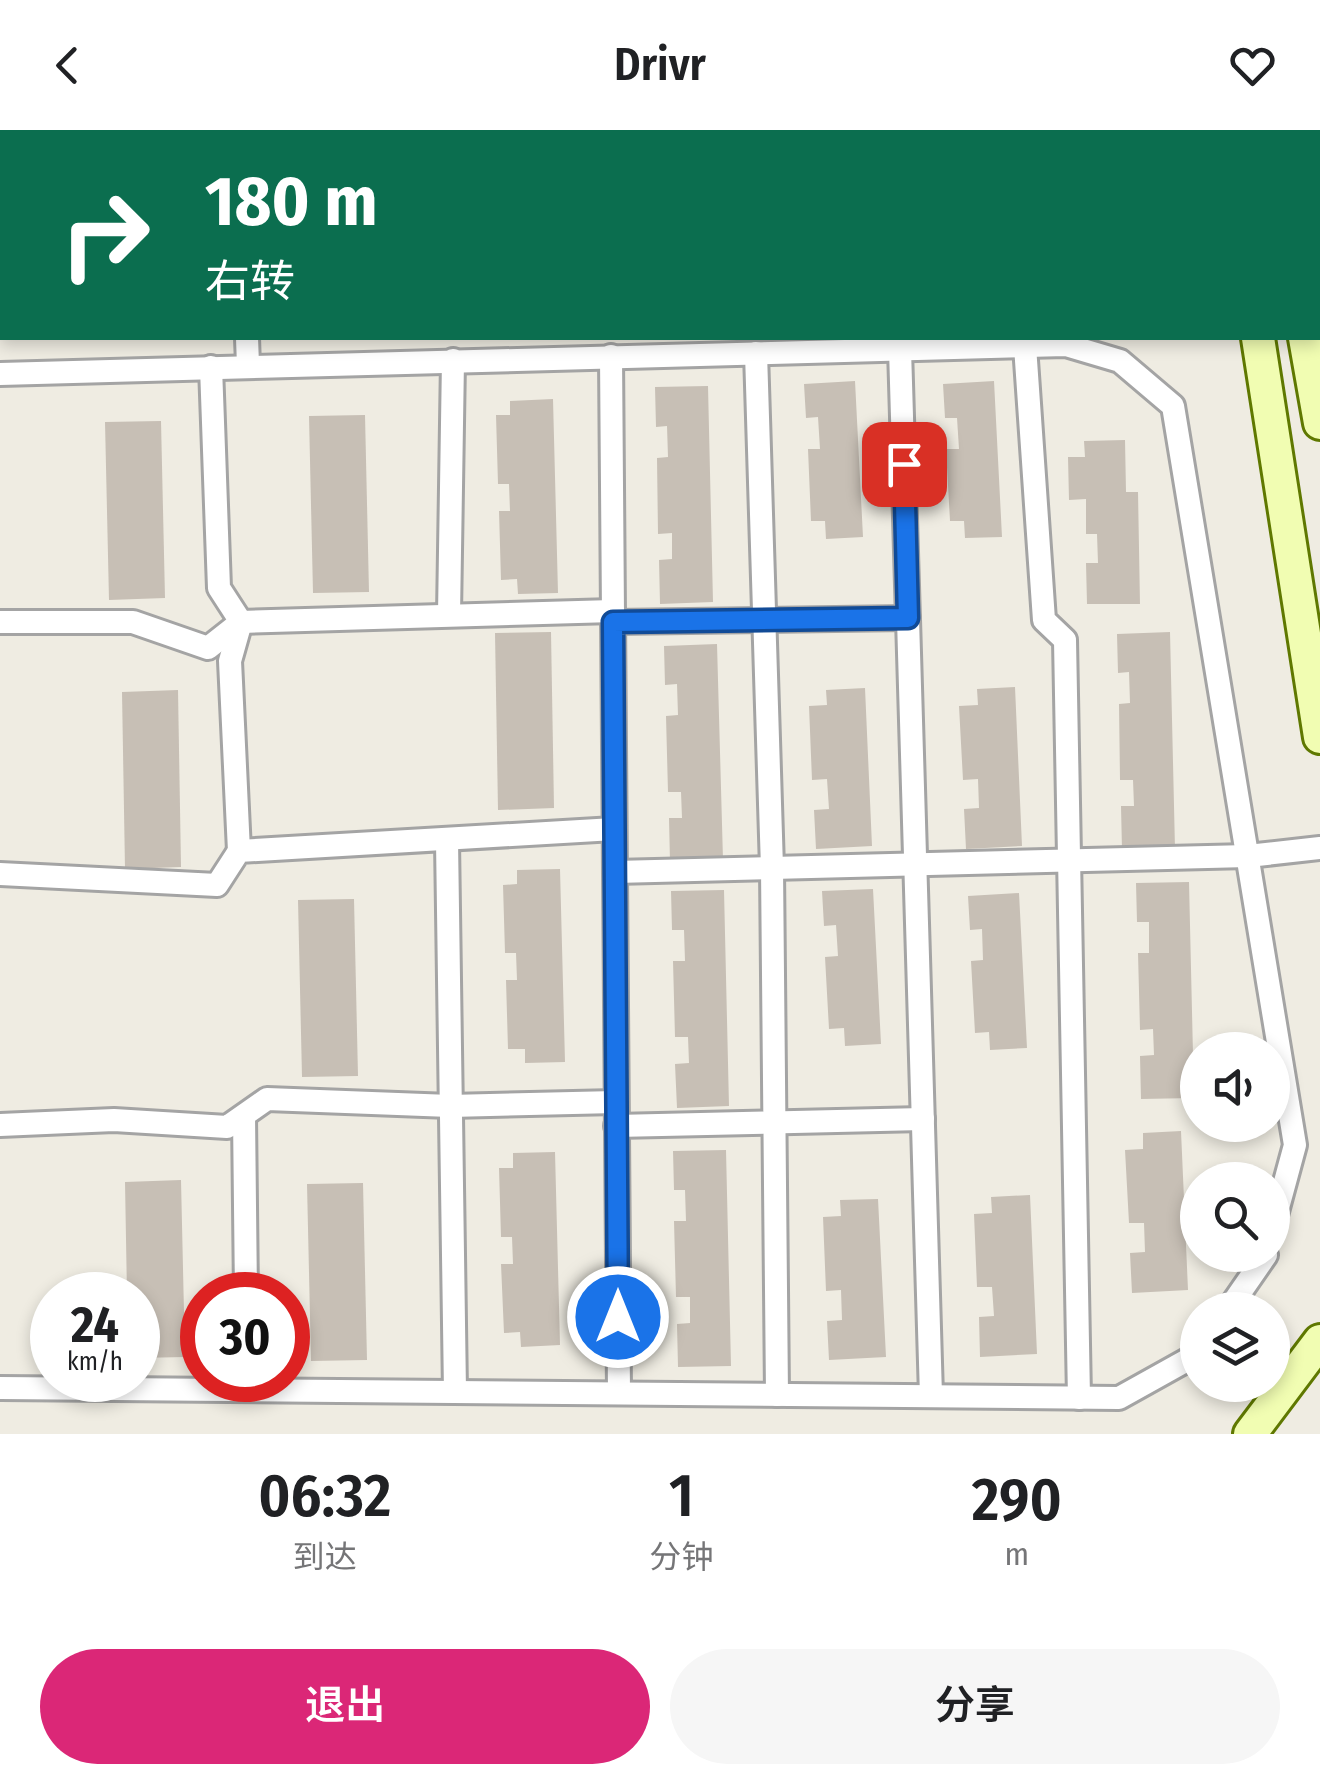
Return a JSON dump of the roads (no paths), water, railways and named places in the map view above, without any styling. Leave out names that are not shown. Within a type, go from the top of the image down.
[{"type":"street","points":[[247,340],[248,365]]},
{"type":"street","points":[[1258,340],[1320,738]]},
{"type":"street","points":[[1306,340],[1320,423]]},
{"type":"street","points":[[0,374],[1066,345],[1120,361],[1173,406],[1296,1145],[1290,1166]]},
{"type":"street","points":[[1025,346],[1044,620],[1065,640],[1079,1398]]},
{"type":"street","points":[[900,349],[931,1396]]},
{"type":"street","points":[[756,353],[772,868],[777,1395]]},
{"type":"street","points":[[611,356],[619,1394]]},
{"type":"street","points":[[449,615],[453,360]]},
{"type":"street","points":[[0,874],[217,884],[238,851],[230,661],[241,622],[219,588],[212,366]]},
{"type":"street","points":[[0,622],[133,622],[208,648],[241,622],[449,615],[908,618]]},
{"type":"street","points":[[238,851],[614,828]]},
{"type":"street","points":[[447,841],[455,1392]]},
{"type":"street","points":[[615,872],[1248,856],[1320,848]]},
{"type":"street","points":[[0,1125],[114,1120],[226,1127],[267,1100],[450,1106],[616,1102]]},
{"type":"street","points":[[244,1116],[246,1272]]},
{"type":"street","points":[[616,1126],[774,1126],[923,1119]]},
{"type":"street","points":[[1250,1434],[1320,1341]]},
{"type":"street","points":[[310,1387],[1119,1398],[1180,1364]]},
{"type":"street","points":[[0,1388],[180,1386]]}]
